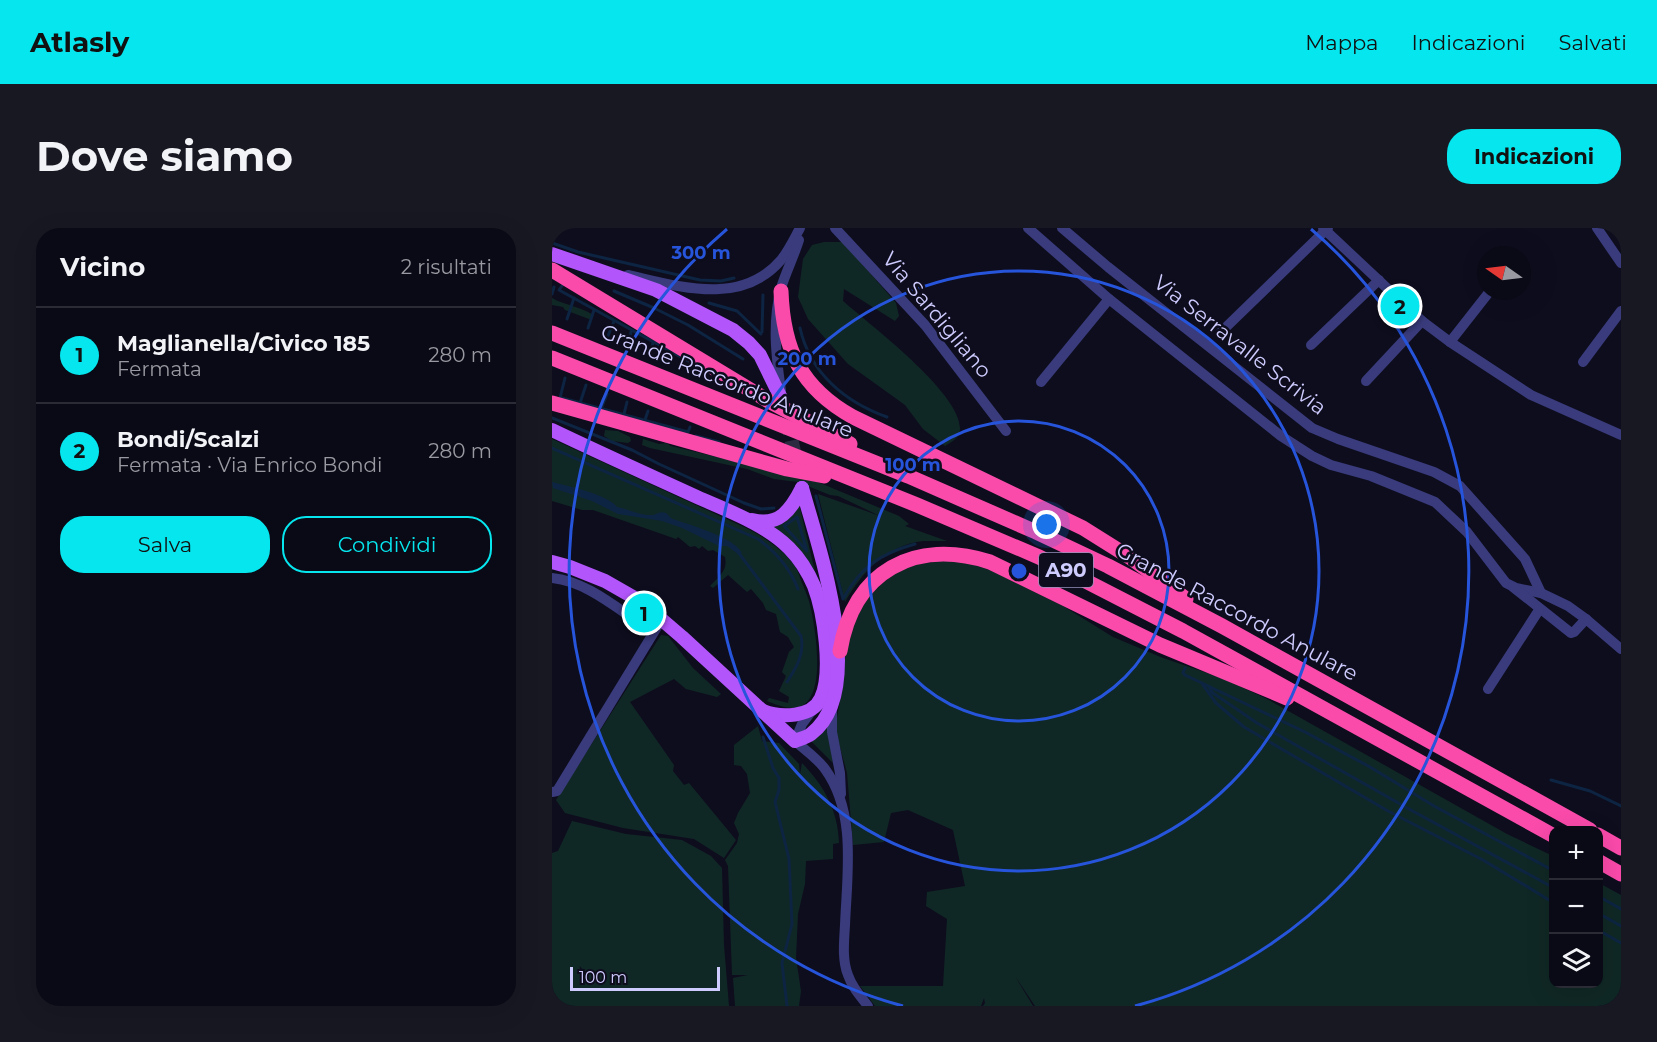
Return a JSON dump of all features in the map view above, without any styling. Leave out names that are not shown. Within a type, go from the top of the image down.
[{"type":"highway","points":[[552,270],[767,400],[908,476]]},
{"type":"highway","points":[[781,291],[783,325],[791,352],[808,381],[827,401],[853,417],[1083,528],[1134,560],[1222,626]]},
{"type":"highway","name":"Grande Raccordo Anulare","points":[[552,333],[908,476],[1108,566],[1222,626],[1581,826]]},
{"type":"highway","name":"Grande Raccordo Anulare","points":[[552,358],[1000,540],[1092,583],[1549,833]]},
{"type":"highway","points":[[552,403],[787,469],[869,486]]},
{"type":"highway","points":[[840,651],[850,613],[863,592],[875,579],[909,560],[936,553],[969,555],[990,562],[1160,645],[1287,698],[1322,708]]},
{"type":"highway","points":[[1603,837],[1621,848]]},
{"type":"highway","points":[[1603,863],[1621,874]]},
{"type":"main road","points":[[552,254],[656,290],[733,330],[760,356],[782,400]]},
{"type":"main road","points":[[552,430],[738,516],[781,541],[795,555],[810,578],[820,609],[826,655],[824,688],[826,703]]},
{"type":"main road","points":[[552,562],[610,584],[640,601],[795,741],[810,736],[818,728],[838,677],[840,651],[824,566],[802,488],[792,506],[778,518],[761,522],[738,516]]},
{"type":"main road","points":[[759,710],[787,716],[826,703]]},
{"type":"street","points":[[600,269],[697,289],[735,288],[759,278],[780,261],[802,228]]},
{"type":"street","points":[[782,400],[775,341],[776,315],[781,291],[802,228]]},
{"type":"street","name":"Via Sardigliano","points":[[835,228],[925,325],[1006,430]]},
{"type":"street","points":[[1028,228],[1109,299],[1281,436],[1311,456],[1331,465],[1371,476],[1435,502],[1467,532],[1490,564],[1510,585],[1539,610],[1571,633],[1586,619]]},
{"type":"street","name":"Via Serravalle Scrivia","points":[[1062,228],[1312,428],[1434,472],[1460,486],[1525,559],[1541,593]]},
{"type":"street","points":[[1597,228],[1620,258]]},
{"type":"street","points":[[1221,332],[1326,229],[1422,321],[1449,342],[1531,396],[1621,435]]},
{"type":"street","points":[[1311,345],[1379,280]]},
{"type":"street","points":[[1041,382],[1109,299]]},
{"type":"street","points":[[1449,342],[1484,300]]},
{"type":"street","points":[[1583,362],[1621,311]]},
{"type":"street","points":[[1366,381],[1422,321]]},
{"type":"street","points":[[552,578],[571,582],[600,596],[638,622]]},
{"type":"street","points":[[1510,585],[1541,593],[1586,619],[1621,649]]},
{"type":"street","points":[[1488,689],[1539,610]]},
{"type":"street","points":[[552,792],[557,791],[662,619]]},
{"type":"street","points":[[826,703],[840,773],[841,803],[847,846],[845,963],[849,978],[868,1006]]},
{"type":"street","points":[[795,741],[824,767],[841,803]]},
{"type":"green space","points":[[824,242],[843,242],[896,303],[899,316],[895,321],[844,289],[843,301],[912,360],[946,397],[956,414],[960,432],[945,446],[923,429],[905,405],[848,364],[808,319],[798,297],[803,259],[812,245]]},
{"type":"green space","points":[[552,298],[589,312],[593,315],[592,318],[589,319],[565,310],[563,307],[552,305]]},
{"type":"green space","points":[[605,430],[618,431],[630,437],[631,441],[628,443],[612,441],[604,436]]},
{"type":"green space","points":[[552,439],[746,528],[783,552],[798,572],[808,598],[814,625],[817,673],[810,699],[802,706],[793,708],[767,701],[769,698],[788,703],[789,697],[779,691],[786,676],[782,672],[789,652],[794,647],[788,637],[780,632],[776,614],[766,610],[751,589],[747,592],[728,575],[713,588],[710,586],[724,570],[725,557],[713,550],[708,551],[702,546],[699,549],[695,546],[690,547],[678,537],[676,539],[593,510],[582,510],[552,501]]},
{"type":"green space","points":[[643,439],[813,480],[899,516],[909,524],[905,526],[947,541],[923,541],[898,548],[887,554],[859,580],[845,602],[818,494],[880,516],[838,496],[798,482],[774,479],[747,469],[650,448],[642,445]]},
{"type":"green space","points":[[799,504],[816,576],[798,548],[773,526]]},
{"type":"green space","points":[[955,559],[990,570],[1063,606],[1113,637],[1163,658],[1222,678],[1267,699],[1507,834],[1549,854],[1549,988],[1603,988],[1603,885],[1621,895],[1621,1006],[1035,1006],[1015,976],[1033,1006],[983,1006],[984,998],[981,1006],[875,1006],[860,986],[943,986],[947,919],[926,906],[927,892],[965,886],[953,830],[908,810],[891,813],[884,842],[853,845],[847,773],[835,729],[843,683],[845,641],[867,595],[905,566]]},
{"type":"green space","points":[[661,635],[668,636],[693,668],[721,694],[717,697],[686,689],[674,679],[630,702],[674,765],[673,771],[684,785],[689,783],[736,840],[724,858],[694,839],[623,828],[565,813],[556,800]]},
{"type":"green space","points":[[825,724],[827,726],[833,763],[811,741]]},
{"type":"green space","points":[[758,726],[762,741],[779,743],[799,764],[800,774],[802,763],[817,781],[833,809],[838,831],[839,843],[833,844],[833,859],[806,861],[805,884],[798,914],[796,958],[801,991],[799,1006],[735,1006],[733,978],[748,975],[732,975],[728,866],[725,860],[737,843],[739,834],[734,823],[750,793],[747,774],[741,766],[734,765],[734,745]]},
{"type":"green space","points":[[572,821],[626,834],[682,840],[711,856],[722,868],[724,945],[729,1006],[552,1006],[552,853],[558,851]]},
{"type":"water","points":[[552,482],[596,494],[617,507],[639,513],[653,515],[666,513],[673,519],[721,537],[742,553],[738,554],[727,546],[719,546],[662,521],[618,514],[592,501],[553,488]]},
{"type":"waterway","points":[[552,243],[578,252],[700,280],[721,281],[734,278]]},
{"type":"waterway","points":[[564,283],[559,290],[699,367]]},
{"type":"waterway","points":[[552,294],[554,287]]},
{"type":"waterway","points":[[614,291],[688,325],[743,359]]},
{"type":"waterway","points":[[762,332],[763,295]]},
{"type":"waterway","points":[[567,319],[574,298]]},
{"type":"waterway","points":[[709,303],[737,311],[761,334]]},
{"type":"waterway","points":[[588,328],[594,310]]},
{"type":"waterway","points":[[608,336],[614,321]]},
{"type":"waterway","points":[[800,328],[812,359],[832,384],[857,403],[887,417]]},
{"type":"waterway","points":[[629,344],[631,332]]},
{"type":"waterway","points":[[650,354],[653,343]]},
{"type":"waterway","points":[[560,398],[565,378]]},
{"type":"waterway","points":[[580,403],[586,385]]},
{"type":"waterway","points":[[601,409],[607,394]]},
{"type":"waterway","points":[[562,398],[688,432],[690,427]]},
{"type":"waterway","points":[[624,414],[627,402]]},
{"type":"waterway","points":[[645,420],[648,411]]},
{"type":"waterway","points":[[552,418],[632,450],[744,503],[761,509],[774,508]]},
{"type":"waterway","points":[[696,436],[719,442]]},
{"type":"waterway","points":[[552,448],[758,539],[782,561],[798,589]]},
{"type":"waterway","points":[[816,496],[843,599],[857,578],[872,563],[891,552],[915,544]]},
{"type":"waterway","points":[[797,517],[807,551],[784,526],[797,517]]},
{"type":"waterway","points":[[738,552],[801,636],[801,655],[787,682]]},
{"type":"waterway","points":[[1185,668],[1183,673],[1185,675],[1305,732],[1549,868]]},
{"type":"waterway","points":[[1203,685],[1216,703],[1244,727],[1388,811],[1483,860],[1549,900]]},
{"type":"waterway","points":[[1210,689],[1257,723],[1549,885]]},
{"type":"waterway","points":[[763,737],[773,768],[779,778],[779,790],[775,802],[789,859],[792,924],[782,963],[787,1006]]},
{"type":"waterway","points":[[1551,780],[1590,791],[1621,806]]},
{"type":"waterway","points":[[1603,899],[1621,909]]},
{"type":"waterway","points":[[1603,916],[1621,926]]},
{"type":"waterway","points":[[1603,933],[1621,943]]},
{"type":"tunnel","points":[[787,420],[797,465]]},
{"type":"place","name":"Bondi/Scalzi","points":[[1400,306]]},
{"type":"place","name":"Maglianella/Civico 185","points":[[644,613]]}]
